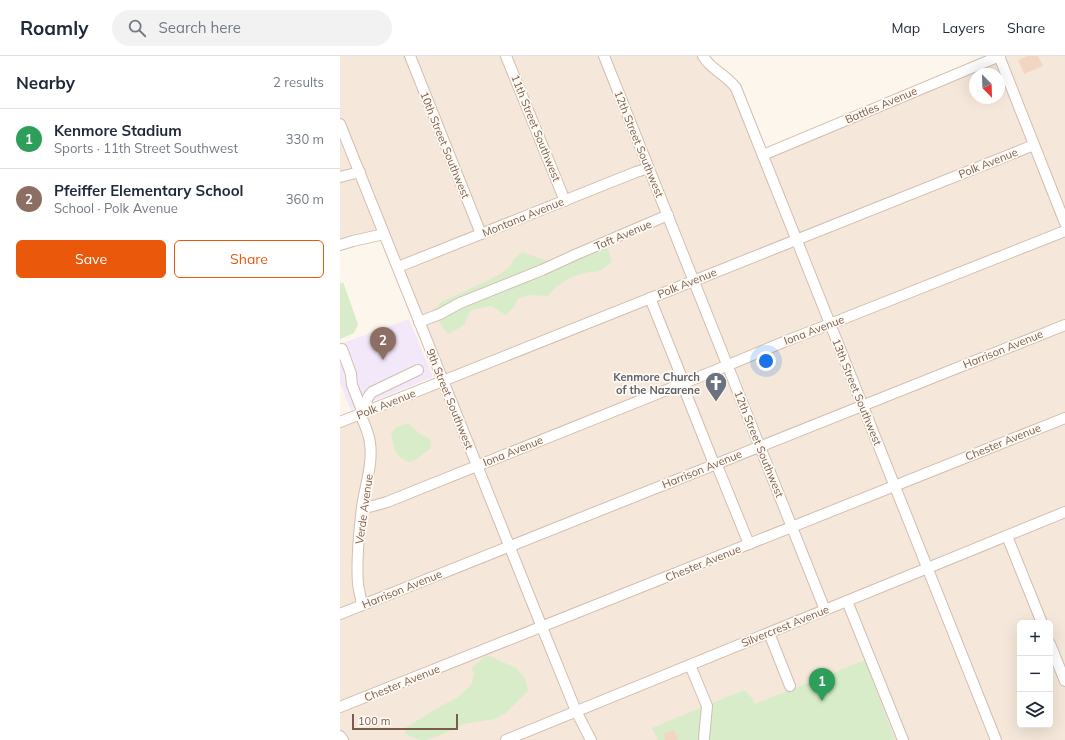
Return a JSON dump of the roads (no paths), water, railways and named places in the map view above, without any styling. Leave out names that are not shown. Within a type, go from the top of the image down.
[{"type":"street","name":"10th Street Southwest","points":[[410,56],[481,234]]},
{"type":"street","name":"11th Street Southwest","points":[[506,56],[565,201]]},
{"type":"street","name":"12th Street Southwest","points":[[604,56],[825,610]]},
{"type":"street","name":"13th Street Southwest","points":[[703,56],[710,66],[730,81],[736,88],[996,740]]},
{"type":"street","name":"Battles Avenue","points":[[763,155],[999,56]]},
{"type":"street","points":[[999,56],[1065,223]]},
{"type":"street","name":"9th Street Southwest","points":[[340,124],[576,711],[591,740]]},
{"type":"street","name":"Polk Avenue","points":[[340,422],[1034,145]]},
{"type":"street","name":"Montana Avenue","points":[[398,267],[648,168]]},
{"type":"street","points":[[340,176],[360,172]]},
{"type":"street","name":"Taft Avenue","points":[[420,322],[668,215]]},
{"type":"street","name":"Iona Avenue","points":[[362,508],[387,502],[786,341],[1065,231]]},
{"type":"street","points":[[340,245],[384,234]]},
{"type":"street","points":[[650,298],[684,383],[685,390],[749,544]]},
{"type":"street","name":"Harrison Avenue","points":[[340,614],[1065,325]]},
{"type":"street","name":"Verde Avenue","points":[[342,349],[352,374],[352,385],[363,413],[371,452],[358,541],[358,584],[362,605]]},
{"type":"street","points":[[363,413],[366,400],[372,392],[418,370]]},
{"type":"street","name":"Chester Avenue","points":[[340,707],[1065,418]]},
{"type":"street","name":"Silvercrest Avenue","points":[[506,740],[1065,512]]},
{"type":"street","points":[[1007,536],[1041,620]]},
{"type":"street","points":[[847,601],[903,740]]},
{"type":"street","points":[[769,633],[790,686]]},
{"type":"street","points":[[1053,651],[1065,681]]},
{"type":"street","points":[[690,665],[707,704],[704,738]]},
{"type":"street","points":[[340,736],[343,740]]},
{"type":"place","name":"Pfeiffer Elementary School","points":[[383,360]]},
{"type":"place","name":"Kenmore Church of the Nazarene","points":[[716,402]]},
{"type":"place","name":"Kenmore Stadium","points":[[822,701]]}]
